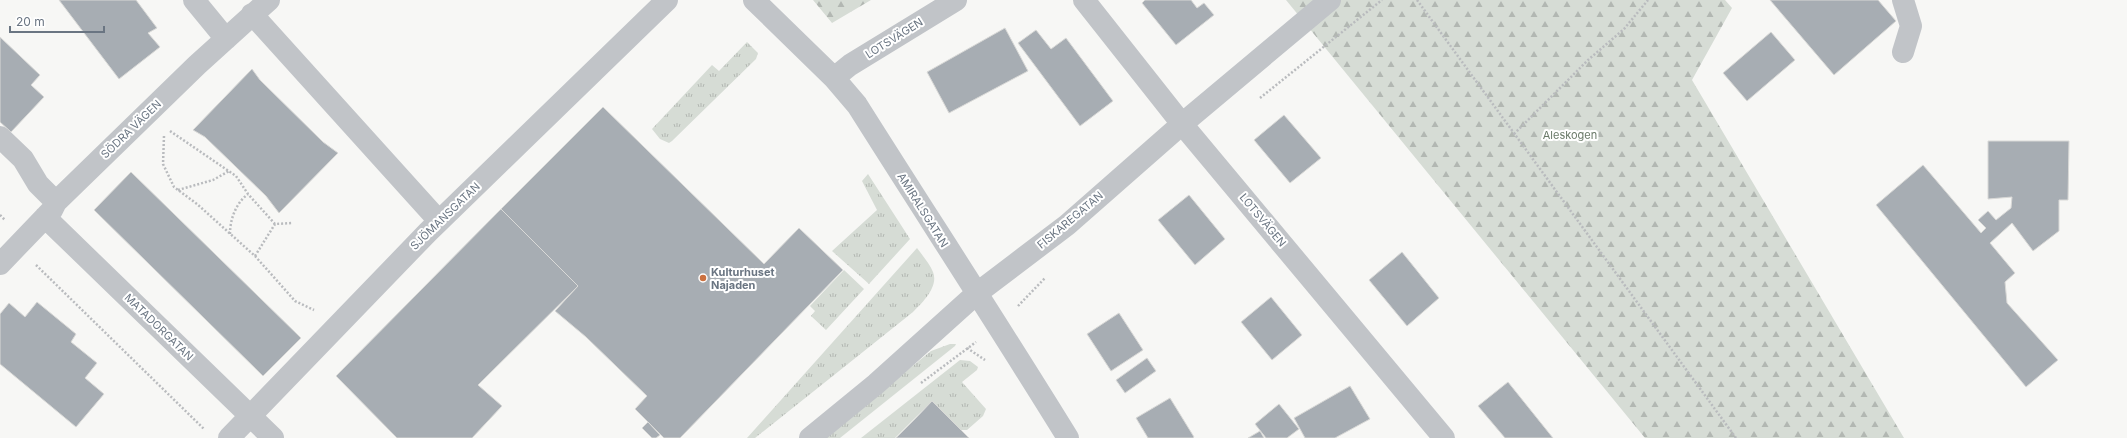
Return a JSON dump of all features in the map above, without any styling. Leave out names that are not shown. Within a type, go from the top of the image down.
[{"type":"street","points":[[194,0],[226,39]]},
{"type":"street","name":"SÖDRA VÄGEN","points":[[0,264],[51,209],[252,14],[269,0]]},
{"type":"street","name":"SJÖMANSGATAN","points":[[230,438],[339,322],[438,221],[667,0]]},
{"type":"street","name":"AMIRALSGATAN","points":[[754,0],[834,78],[857,105],[976,294],[998,325],[1068,438]]},
{"type":"street","name":"LOTSVÄGEN","points":[[834,78],[850,65],[956,0]]},
{"type":"street","name":"LOTSVÄGEN","points":[[1084,0],[1182,124],[1444,438]]},
{"type":"street","name":"FISKAREGATAN","points":[[810,438],[876,384],[976,294],[1067,225],[1182,124],[1330,0]]},
{"type":"street","points":[[1903,0],[1911,26],[1903,52]]},
{"type":"street","points":[[252,14],[438,221]]},
{"type":"street","name":"MATADORGATAN","points":[[0,137],[23,159],[51,209],[272,438]]},
{"type":"path","points":[[1417,0],[1736,438]]},
{"type":"path","points":[[1514,134],[1588,60],[1624,29],[1648,0]]},
{"type":"path","points":[[164,127],[236,176],[248,194],[275,224]]},
{"type":"path","points":[[164,134],[163,164],[174,187],[255,256],[295,301],[339,322]]},
{"type":"path","points":[[178,190],[213,180],[228,171]]},
{"type":"path","points":[[230,234],[230,223],[241,199],[248,194]]},
{"type":"path","points":[[0,215],[6,220]]},
{"type":"path","points":[[275,224],[292,223]]},
{"type":"path","points":[[255,256],[275,224]]},
{"type":"path","points":[[17,247],[206,432]]},
{"type":"green space","points":[[813,0],[871,0],[832,23]]},
{"type":"green space","name":"Aleskogen","points":[[1286,0],[1725,0],[1732,8],[1692,80],[1904,438],[1645,438]]},
{"type":"green space","points":[[747,42],[758,53],[756,59],[672,141],[669,143],[660,139],[652,129],[712,65],[719,71]]},
{"type":"green space","points":[[868,174],[910,239],[869,284],[832,251],[877,210],[862,181]]},
{"type":"green space","points":[[917,248],[930,266],[934,278],[932,289],[921,304],[755,438],[747,438]]},
{"type":"green space","points":[[844,270],[864,289],[826,330],[811,316],[815,311],[810,306]]},
{"type":"green space","points":[[950,344],[956,344],[840,438],[824,438],[931,351]]},
{"type":"green space","points":[[960,360],[970,361],[978,367],[977,370],[962,382],[986,409],[983,416],[967,430],[961,430],[932,401],[895,438],[861,438]]},
{"type":"building","points":[[59,0],[136,0],[157,28],[148,33],[160,47],[119,79]]},
{"type":"building","points":[[1145,0],[1191,0],[1197,8],[1204,3],[1214,15],[1176,45],[1142,3]]},
{"type":"building","points":[[1770,0],[1878,0],[1896,21],[1834,75]]},
{"type":"building","points":[[1005,28],[1028,71],[949,113],[927,72]]},
{"type":"building","points":[[1036,30],[1051,49],[1066,38],[1113,101],[1080,126],[1018,43]]},
{"type":"building","points":[[1771,32],[1795,60],[1747,101],[1723,73]]},
{"type":"building","points":[[0,37],[40,75],[31,85],[44,97],[11,132],[0,122]]},
{"type":"building","points":[[252,69],[260,80],[323,142],[338,153],[279,213],[266,196],[205,137],[193,130]]},
{"type":"building","name":"Kulturhuset Najaden","points":[[603,107],[764,264],[799,228],[843,270],[680,438],[664,438],[635,409],[647,396],[586,337],[555,311],[578,286],[501,209]]},
{"type":"building","points":[[1284,115],[1321,158],[1290,183],[1254,140]]},
{"type":"building","points":[[1988,141],[2069,141],[2068,200],[2059,200],[2059,231],[2033,251],[2012,223],[1990,243],[2015,273],[2005,282],[2007,303],[2058,360],[2026,387],[1876,205],[1923,165],[1981,233],[1986,228],[1978,220],[1988,211],[1996,220],[2011,208],[2012,197],[1988,199]]},
{"type":"building","points":[[131,172],[301,338],[263,376],[94,210]]},
{"type":"building","points":[[1189,195],[1225,239],[1195,265],[1158,220]]},
{"type":"building","points":[[501,209],[578,286],[478,385],[502,406],[472,438],[397,438],[336,376]]},
{"type":"building","points":[[1402,252],[1439,298],[1407,326],[1369,280]]},
{"type":"building","points":[[1271,297],[1302,335],[1272,360],[1241,322]]},
{"type":"building","points":[[37,302],[76,334],[71,342],[97,363],[85,378],[104,394],[76,427],[0,364],[0,314],[9,303],[25,317]]},
{"type":"building","points":[[1119,313],[1143,350],[1111,371],[1087,334]]},
{"type":"building","points":[[1147,358],[1156,371],[1125,393],[1116,380]]},
{"type":"building","points":[[1508,382],[1553,438],[1505,438],[1478,406]]},
{"type":"building","points":[[1350,386],[1370,419],[1335,438],[1305,438],[1294,418]]},
{"type":"building","points":[[1170,398],[1194,437],[1193,438],[1148,438],[1136,418]]},
{"type":"building","points":[[932,401],[969,438],[896,438]]},
{"type":"building","points":[[1279,404],[1299,429],[1287,438],[1266,438],[1255,424]]},
{"type":"building","points":[[648,422],[660,435],[656,438],[652,438],[642,428]]},
{"type":"building","points":[[1260,431],[1264,438],[1248,438]]},
{"type":"place","name":"Kulturhuset Najaden","points":[[703,278]]}]
